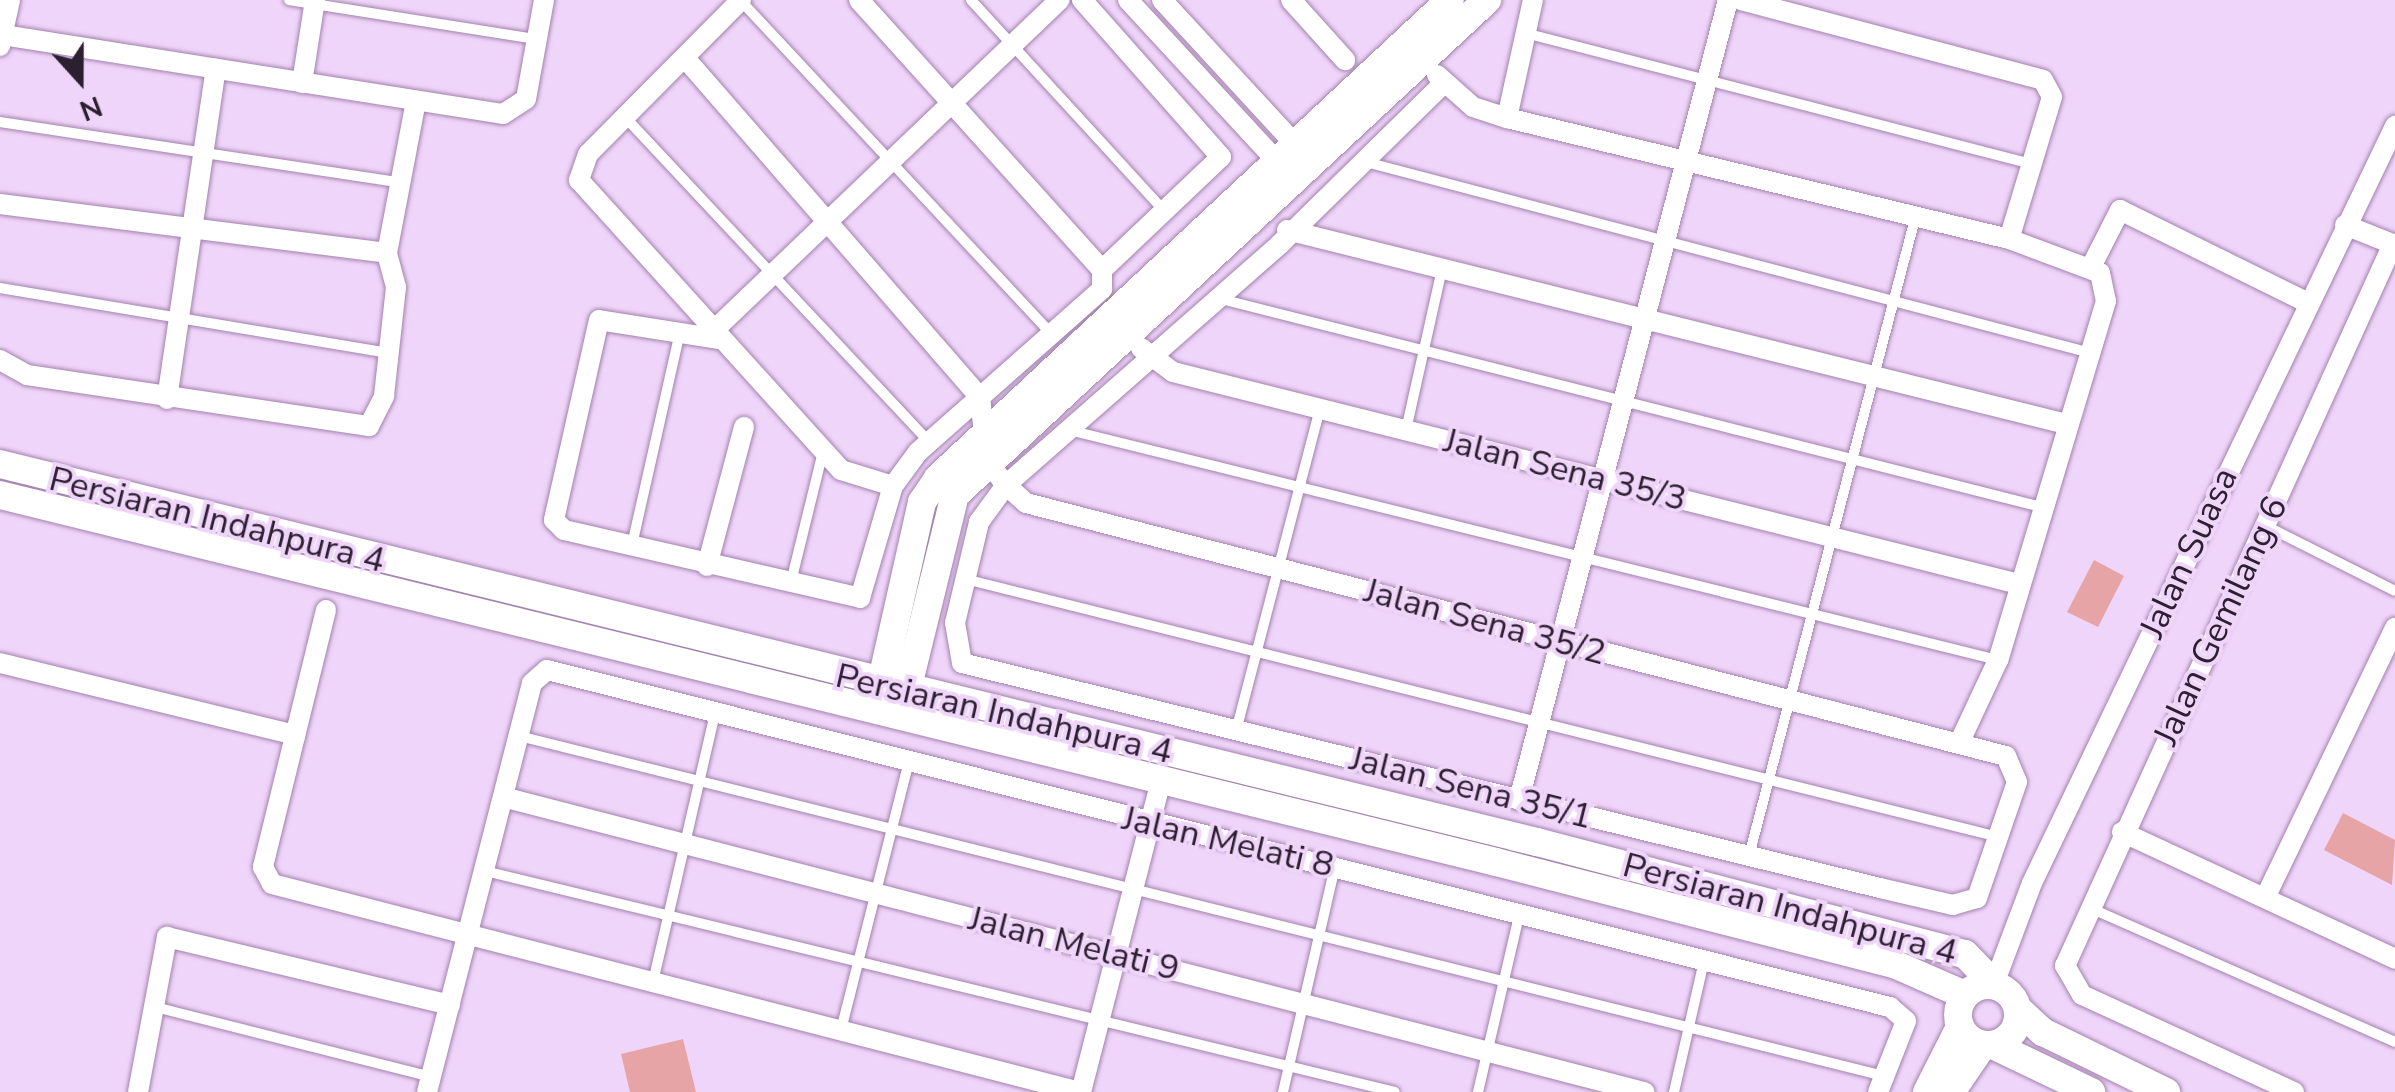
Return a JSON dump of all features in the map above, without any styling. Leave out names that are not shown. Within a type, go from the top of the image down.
[{"type":"street","points":[[10,0],[2,40],[416,101],[516,108],[530,87],[544,0]]},
{"type":"street","points":[[740,0],[588,154],[578,180],[823,451],[854,478],[893,486]]},
{"type":"street","points":[[715,336],[607,316],[593,327],[552,505],[564,530],[847,601],[867,592],[893,486],[928,442],[1102,289],[1102,270],[859,0]]},
{"type":"street","points":[[715,336],[772,276],[1060,0]]},
{"type":"street","points":[[1082,0],[1214,140],[1214,169],[1102,270]]},
{"type":"street","points":[[1128,0],[1293,161]]},
{"type":"street","points":[[1162,0],[1293,161]]},
{"type":"street","points":[[1291,0],[1345,60]]},
{"type":"street","points":[[894,687],[942,518],[987,461],[1125,330],[1450,0]]},
{"type":"street","points":[[894,687],[922,502],[987,426],[1293,161],[1424,60],[1487,0]]},
{"type":"street","points":[[1507,118],[1532,0]]},
{"type":"street","points":[[1519,800],[1728,0]]},
{"type":"street","points":[[1741,0],[2042,80],[2052,97],[2009,239]]},
{"type":"street","points":[[302,83],[314,2]]},
{"type":"street","points":[[685,58],[980,397],[987,426],[987,461]]},
{"type":"street","points":[[1424,60],[1473,107],[2009,239],[2091,268],[2106,285],[2062,423],[1998,660],[1960,741]]},
{"type":"street","points":[[167,399],[216,69]]},
{"type":"street","points":[[966,579],[979,522],[1006,485],[1216,297],[1356,160],[1444,83]]},
{"type":"street","points":[[0,360],[27,376],[369,426],[379,416],[389,353],[396,287],[387,253],[404,183],[416,101]]},
{"type":"street","name":"Jalan Suasa","points":[[1994,984],[2032,883],[2395,126]]},
{"type":"street","points":[[0,204],[193,232],[387,253]]},
{"type":"street","points":[[2091,268],[2120,210],[2308,303]]},
{"type":"street","points":[[2345,225],[2394,245]]},
{"type":"street","points":[[1287,230],[1646,315],[2062,423]]},
{"type":"street","name":"Jalan Gemilang 6","points":[[2294,1092],[2082,995],[2065,966],[2122,832],[2394,245]]},
{"type":"street","name":"Jalan Sena 35/3","points":[[1125,330],[1148,355],[1173,372],[2019,584]]},
{"type":"street","points":[[707,566],[744,426]]},
{"type":"street","name":"Jalan Sena 35/2","points":[[987,461],[1006,485],[1038,510],[1960,741],[2006,756],[2016,782]]},
{"type":"street","name":"Persiaran Indahpura 4","points":[[0,464],[1965,954],[2043,1032],[2166,1092]]},
{"type":"street","name":"Persiaran Indahpura 4","points":[[0,495],[1894,964],[1965,994]]},
{"type":"street","name":"Jalan Sena 35/1","points":[[966,579],[953,647],[962,662],[1749,857],[1963,905],[1981,892],[2016,782]]},
{"type":"street","points":[[326,610],[263,867],[272,884],[1080,1092],[1162,781]]},
{"type":"street","points":[[2265,898],[2395,628]]},
{"type":"street","points":[[0,662],[295,736]]},
{"type":"street","name":"Jalan Melati 8","points":[[519,736],[537,674],[715,712],[1148,825],[1336,866],[1705,956],[1900,1010],[1904,1027],[1881,1084]]},
{"type":"street","points":[[429,1085],[519,736]]},
{"type":"street","name":"Jalan Melati 9","points":[[503,796],[1644,1092]]},
{"type":"street","points":[[2122,832],[2395,959]]},
{"type":"street","points":[[146,1090],[150,1006],[166,937],[450,1005]]},
{"type":"street","points":[[1951,1092],[1978,1039],[1965,994],[1994,984]]},
{"type":"street","points":[[1927,1092],[1978,1039],[2016,1028],[2019,1010]]},
{"type":"street","points":[[1978,1039],[2091,1092]]},
{"type":"lane","points":[[289,0],[536,39]]},
{"type":"lane","points":[[740,0],[1051,334]]},
{"type":"lane","points":[[971,0],[1166,214]]},
{"type":"lane","points":[[1525,33],[2031,164]]},
{"type":"lane","points":[[625,117],[928,442]]},
{"type":"lane","points":[[0,122],[404,183]]},
{"type":"lane","points":[[1356,160],[2087,352]]},
{"type":"lane","points":[[1749,857],[1916,215]]},
{"type":"lane","points":[[1406,430],[1442,269]]},
{"type":"lane","points":[[0,288],[389,353]]},
{"type":"lane","points":[[1216,297],[2041,507]]},
{"type":"lane","points":[[631,547],[680,331]]},
{"type":"lane","points":[[1236,730],[1282,570],[1320,408]]},
{"type":"lane","points":[[1068,430],[1810,618],[1998,660]]},
{"type":"lane","points":[[790,587],[823,451]]},
{"type":"lane","points":[[2266,526],[2395,591]]},
{"type":"lane","points":[[966,579],[1541,718],[1999,838]]},
{"type":"lane","points":[[653,982],[715,712]]},
{"type":"lane","points":[[519,736],[1690,1026],[1881,1084]]},
{"type":"lane","points":[[841,1030],[879,894],[909,762]]},
{"type":"lane","points":[[1284,1092],[1336,866]]},
{"type":"lane","points":[[485,871],[1395,1092]]},
{"type":"lane","points":[[2089,908],[2395,1042]]},
{"type":"lane","points":[[1478,1092],[1520,910]]},
{"type":"lane","points":[[1674,1092],[1705,956]]},
{"type":"lane","points":[[150,1006],[429,1085]]},
{"type":"shaded area","points":[[2094,560],[2124,576],[2098,627],[2067,612]]},
{"type":"shaded area","points":[[2343,813],[2395,840],[2392,885],[2324,850]]},
{"type":"shaded area","points":[[683,1039],[696,1092],[630,1092],[621,1054]]}]
